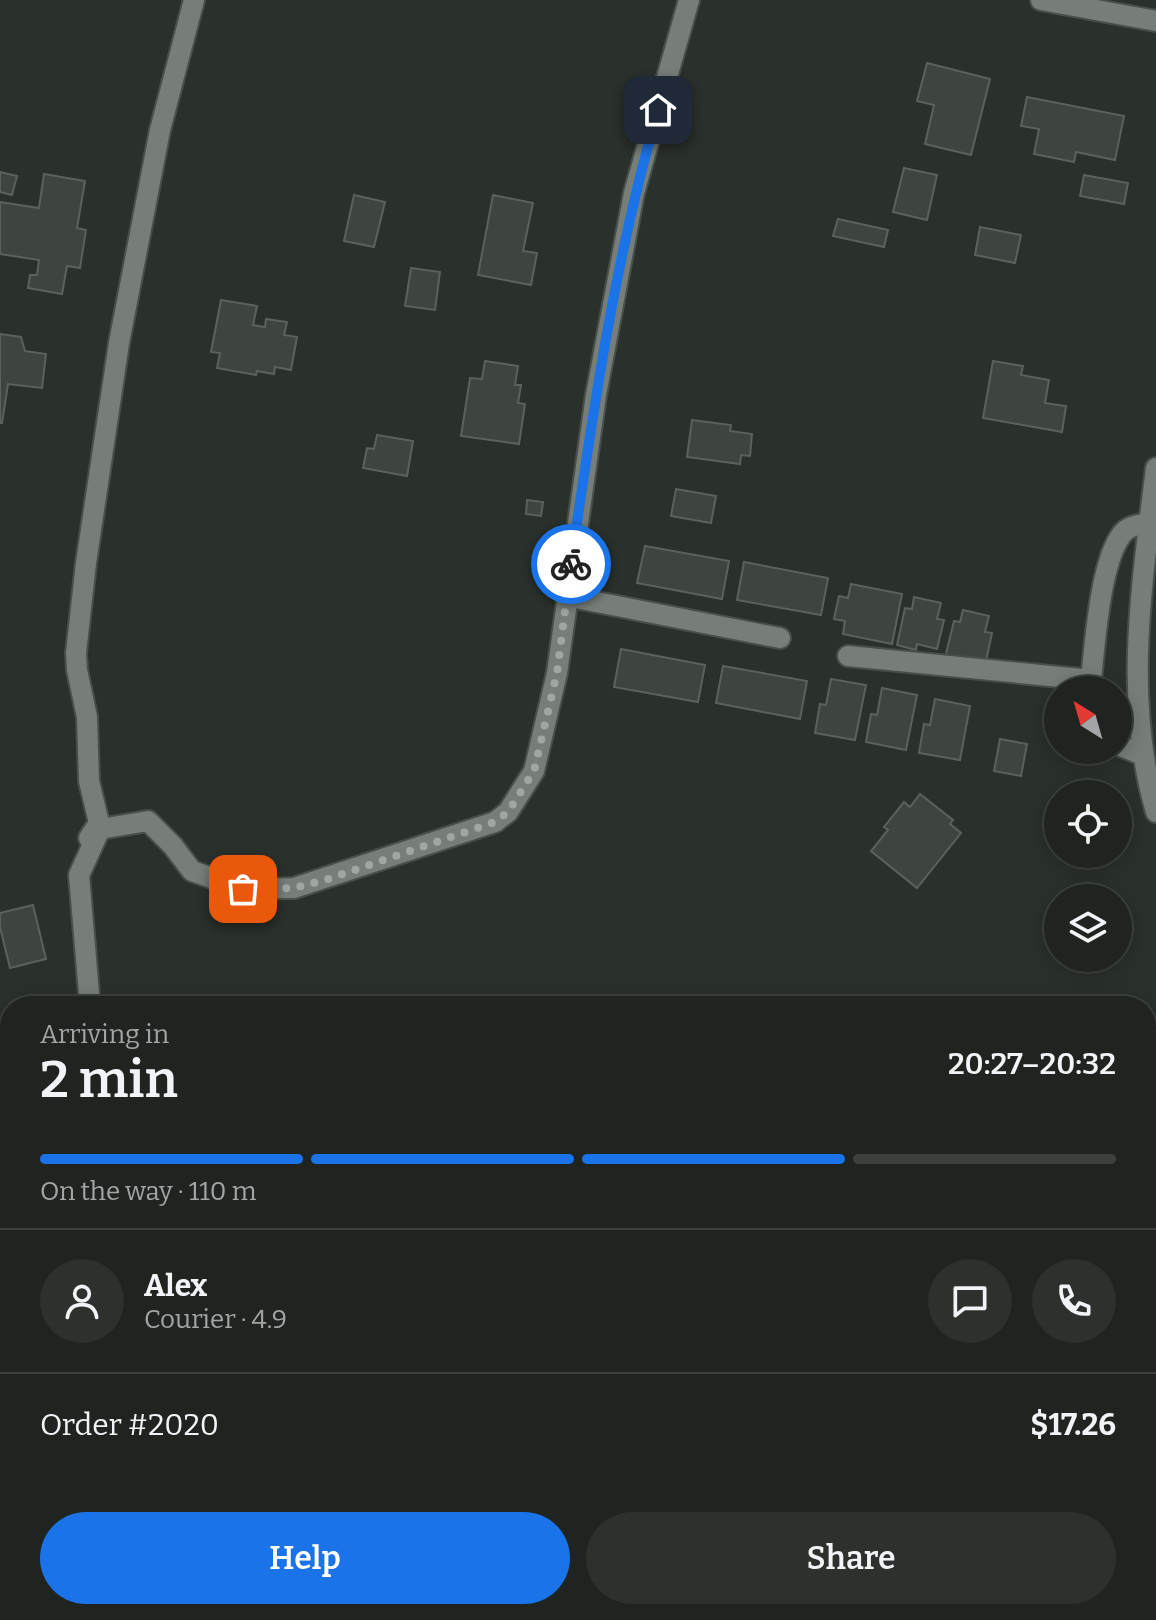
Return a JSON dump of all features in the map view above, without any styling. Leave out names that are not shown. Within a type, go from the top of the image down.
[{"type":"street","points":[[77,996],[79,928],[76,867],[79,852],[99,823],[89,781],[87,717],[76,653],[86,563],[119,343],[160,130],[194,0]]},
{"type":"street","points":[[89,996],[79,875],[100,829],[148,821],[192,871],[243,889],[294,888],[495,822],[508,812],[534,771],[557,673],[596,395],[634,193],[689,0]]},
{"type":"street","points":[[1041,0],[1156,21]]},
{"type":"street","points":[[1156,468],[1137,642],[1138,713],[1143,755],[1156,812]]},
{"type":"street","points":[[1093,676],[1095,638],[1110,555],[1122,533],[1130,526],[1150,523]]},
{"type":"street","points":[[566,596],[780,638]]},
{"type":"street","points":[[848,656],[1044,679]]},
{"type":"street","points":[[1132,751],[1143,755]]},
{"type":"building","points":[[927,63],[990,79],[971,155],[925,144],[934,105],[917,101]]},
{"type":"building","points":[[1027,97],[1124,116],[1115,160],[1076,152],[1074,162],[1034,154],[1039,129],[1021,126]]},
{"type":"building","points":[[904,168],[937,175],[927,220],[893,212]]},
{"type":"building","points":[[0,172],[17,176],[12,195],[0,192]]},
{"type":"building","points":[[44,174],[85,181],[77,228],[86,230],[80,268],[67,266],[62,294],[28,288],[30,275],[37,275],[39,260],[0,254],[0,202],[39,208]]},
{"type":"building","points":[[1084,175],[1128,183],[1124,204],[1080,196]]},
{"type":"building","points":[[354,195],[385,202],[374,247],[344,241]]},
{"type":"building","points":[[493,195],[533,203],[523,251],[537,253],[531,285],[478,275]]},
{"type":"building","points":[[838,219],[888,230],[884,247],[833,236]]},
{"type":"building","points":[[980,227],[1021,235],[1015,263],[975,255]]},
{"type":"building","points":[[411,268],[440,272],[435,310],[405,306]]},
{"type":"building","points":[[221,300],[257,306],[253,325],[265,327],[266,319],[287,322],[284,335],[297,337],[291,370],[275,367],[274,374],[257,371],[256,375],[217,368],[220,353],[211,352]]},
{"type":"building","points":[[0,334],[21,337],[25,351],[46,354],[42,388],[8,384],[2,423],[0,423]]},
{"type":"building","points":[[485,361],[518,366],[515,385],[521,385],[518,403],[525,404],[519,444],[461,436],[470,378],[482,379]]},
{"type":"building","points":[[993,361],[1023,366],[1021,375],[1049,380],[1045,403],[1066,406],[1062,432],[983,418]]},
{"type":"building","points":[[692,420],[731,425],[730,431],[752,434],[750,456],[741,455],[740,464],[687,457]]},
{"type":"building","points":[[377,435],[413,441],[407,476],[363,468],[367,448],[374,449]]},
{"type":"building","points":[[676,489],[716,496],[711,523],[671,516]]},
{"type":"building","points":[[527,500],[543,502],[541,516],[526,514]]},
{"type":"building","points":[[645,546],[729,561],[722,599],[637,583]]},
{"type":"building","points":[[744,562],[828,578],[821,615],[737,600]]},
{"type":"building","points":[[851,584],[902,594],[892,644],[843,634],[845,621],[834,619],[839,596],[848,598]]},
{"type":"building","points":[[914,597],[941,603],[937,619],[944,620],[937,649],[917,644],[916,650],[897,645],[905,608],[912,609]]},
{"type":"building","points":[[963,610],[989,616],[985,632],[992,633],[986,661],[965,657],[964,662],[945,658],[954,621],[960,622]]},
{"type":"building","points":[[621,649],[705,665],[698,702],[614,687]]},
{"type":"building","points":[[723,666],[807,681],[800,719],[716,703]]},
{"type":"building","points":[[831,679],[866,685],[855,740],[815,733],[820,704],[826,705]]},
{"type":"building","points":[[882,688],[917,695],[906,750],[866,742],[871,714],[877,715]]},
{"type":"building","points":[[935,699],[970,706],[960,760],[919,753],[924,724],[930,725]]},
{"type":"building","points":[[1000,739],[1027,744],[1021,776],[994,771]]},
{"type":"building","points":[[920,794],[953,820],[950,824],[961,833],[917,888],[871,851],[888,830],[884,827],[904,802],[910,807]]},
{"type":"building","points":[[33,905],[46,959],[10,968],[0,927],[0,913]]},
{"type":"way so far","points":[[243,889],[294,888],[328,879],[495,822],[508,812],[534,771],[557,673],[571,564]]},
{"type":"route","points":[[571,564],[596,395],[634,193],[658,110]]}]
